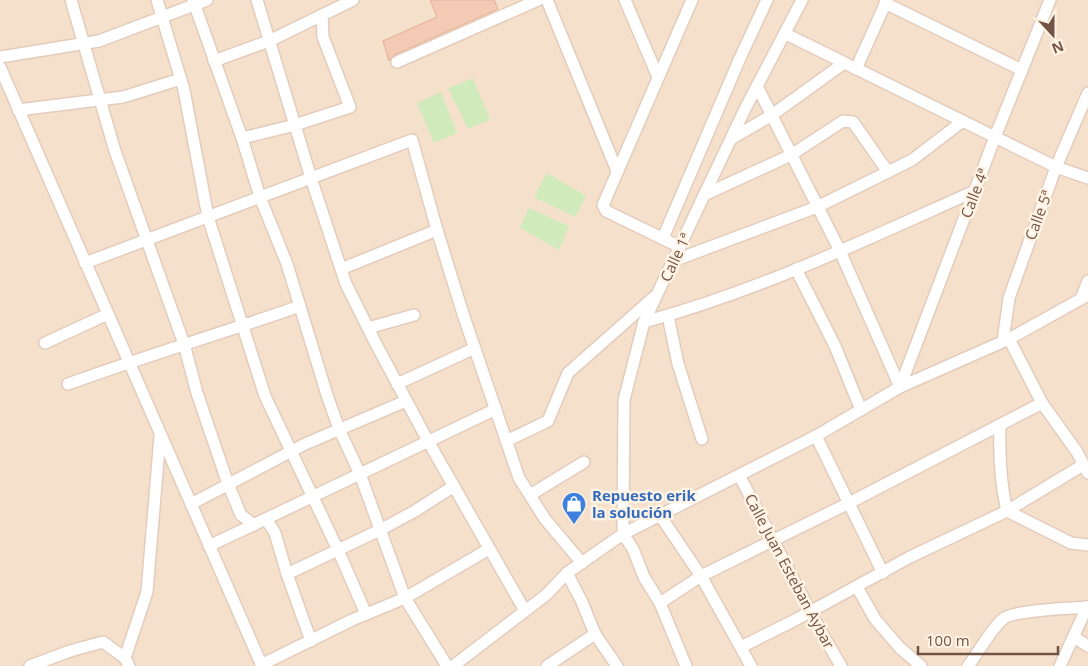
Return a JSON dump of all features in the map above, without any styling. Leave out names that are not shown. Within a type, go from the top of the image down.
[{"type":"street","points":[[71,0],[115,151],[184,344],[197,393],[228,484],[241,515],[254,524]]},
{"type":"street","points":[[157,0],[181,79],[208,217],[264,396],[313,496],[366,614]]},
{"type":"street","points":[[0,57],[99,41],[163,17],[193,2],[207,0]]},
{"type":"street","points":[[257,0],[311,178],[346,284],[406,401],[525,611]]},
{"type":"street","points":[[214,61],[269,40],[353,0]]},
{"type":"street","points":[[397,62],[538,0]]},
{"type":"street","points":[[548,0],[617,170]]},
{"type":"street","points":[[625,0],[658,78]]},
{"type":"street","points":[[680,247],[606,211],[603,205],[692,0]]},
{"type":"street","points":[[663,238],[740,58],[767,0]]},
{"type":"street","name":"Calle 1ª","points":[[623,534],[624,400],[644,322],[757,86],[786,34],[802,0]]},
{"type":"street","name":"Calle 4ª","points":[[900,387],[995,137],[1050,0]]},
{"type":"street","points":[[193,2],[242,138],[260,197],[287,264],[339,429],[360,474],[405,598],[447,666]]},
{"type":"street","points":[[856,69],[886,2],[1022,70]]},
{"type":"street","points":[[242,138],[295,125],[350,107],[323,37],[322,15]]},
{"type":"street","points":[[786,34],[1056,167],[1088,178]]},
{"type":"street","points":[[731,139],[772,115],[844,63]]},
{"type":"street","points":[[0,67],[261,665],[366,614],[405,598],[489,549]]},
{"type":"street","points":[[18,110],[123,97],[181,79]]},
{"type":"street","points":[[757,86],[840,251],[900,387]]},
{"type":"street","name":"Calle 5ª","points":[[1006,340],[1009,298],[1056,167],[1088,93]]},
{"type":"street","points":[[704,195],[791,155],[844,121],[853,122],[888,172]]},
{"type":"street","points":[[673,261],[818,207],[912,160],[963,121]]},
{"type":"street","points":[[85,263],[412,140],[437,230],[519,478],[545,519],[582,563]]},
{"type":"street","points":[[644,322],[690,310],[796,269],[975,191]]},
{"type":"street","points":[[341,269],[437,230]]},
{"type":"street","points":[[796,269],[835,346],[861,410]]},
{"type":"street","points":[[453,666],[546,595],[567,574],[623,534],[816,436],[900,387],[1006,340],[1086,300],[1088,281]]},
{"type":"street","points":[[506,441],[548,420],[568,373],[658,294]]},
{"type":"street","points":[[68,384],[300,306]]},
{"type":"street","points":[[45,343],[108,314]]},
{"type":"street","points":[[368,328],[414,315]]},
{"type":"street","points":[[668,316],[678,364],[702,439]]},
{"type":"street","points":[[741,646],[858,587],[910,557],[1007,511],[1086,468],[1077,452],[1042,403],[1006,340]]},
{"type":"street","points":[[397,384],[475,348]]},
{"type":"street","points":[[191,504],[290,451],[406,401]]},
{"type":"street","points":[[660,603],[701,576],[849,503],[1042,403]]},
{"type":"street","points":[[209,546],[496,409]]},
{"type":"street","points":[[1000,425],[999,463],[1007,511]]},
{"type":"street","points":[[30,666],[70,651],[103,642],[127,662],[147,592],[160,434]]},
{"type":"street","points":[[816,436],[883,573]]},
{"type":"street","points":[[1077,452],[1088,445]]},
{"type":"street","points":[[530,495],[584,462]]},
{"type":"street","name":"Calle Juan Esteban Aybar","points":[[739,475],[819,628],[842,666]]},
{"type":"street","points":[[287,574],[380,530],[415,511],[454,486]]},
{"type":"street","points":[[1007,511],[1071,543],[1088,545]]},
{"type":"street","points":[[661,516],[701,576],[752,666]]},
{"type":"street","points":[[266,519],[276,533],[287,574],[311,641]]},
{"type":"street","points":[[623,534],[633,549],[644,577],[660,603],[686,666]]},
{"type":"street","points":[[567,574],[582,602],[595,634],[617,666]]},
{"type":"street","points":[[858,587],[875,619],[900,648],[921,666]]},
{"type":"street","points":[[968,666],[1007,616],[1044,610],[1088,607],[1060,666]]},
{"type":"street","points":[[547,666],[595,634]]},
{"type":"street","points":[[1074,637],[1088,646]]},
{"type":"shaded area","points":[[0,0],[1088,0],[1088,666],[0,666]]},
{"type":"green space","points":[[473,78],[490,120],[468,129],[448,88]]},
{"type":"green space","points":[[441,92],[457,133],[434,143],[417,103]]},
{"type":"green space","points":[[547,173],[586,196],[575,217],[534,197]]},
{"type":"green space","points":[[529,208],[569,226],[559,250],[520,228]]},
{"type":"building","points":[[430,0],[494,0],[498,9],[394,55],[389,61],[383,41],[437,17]]},
{"type":"place","name":"Repuesto erik la solución","points":[[574,525]]}]
